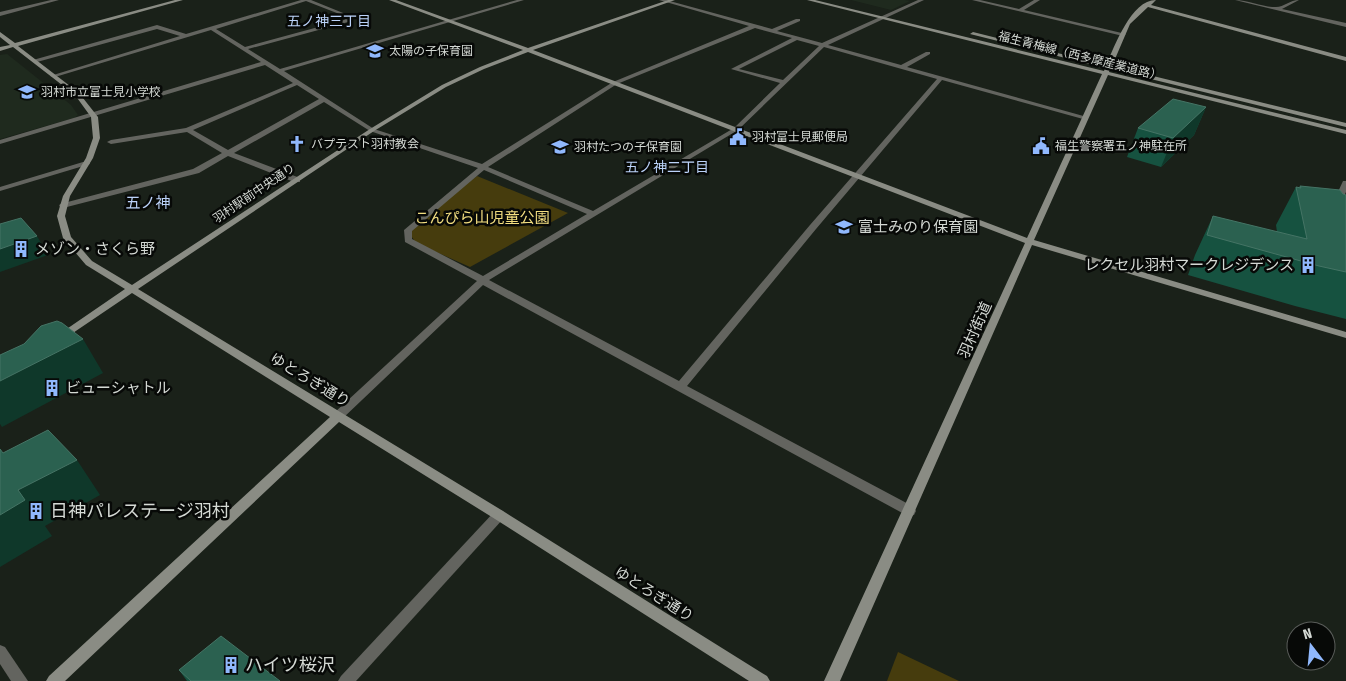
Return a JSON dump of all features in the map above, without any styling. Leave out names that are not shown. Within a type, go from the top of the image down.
[{"type":"street","points":[[0,14],[57,0]]},
{"type":"street","points":[[0,49],[181,0]]},
{"type":"street","points":[[53,76],[306,0],[350,17],[346,21],[243,49]]},
{"type":"street","points":[[391,0],[528,50],[1031,242],[1346,335]]},
{"type":"street","points":[[280,71],[522,0]]},
{"type":"street","name":"福生青梅線（西多摩産業道路）","points":[[809,0],[1346,125]]},
{"type":"street","name":"福生青梅線（西多摩産業道路）","points":[[834,0],[1346,132]]},
{"type":"street","points":[[54,681],[482,280],[736,129],[823,45],[922,0]]},
{"type":"street","points":[[974,0],[1123,34]]},
{"type":"street","points":[[1020,10],[1038,0]]},
{"type":"street","points":[[1237,0],[1346,25]]},
{"type":"street","points":[[1260,0],[1346,19]]},
{"type":"street","points":[[1277,9],[1298,0]]},
{"type":"street","points":[[668,1],[1086,118]]},
{"type":"street","name":"羽村駅前中央通り","points":[[50,344],[372,130],[444,86],[482,68],[528,50],[668,1]]},
{"type":"street","points":[[1150,2],[1346,59]]},
{"type":"street","name":"羽村街道","points":[[832,681],[1128,23],[1150,2]]},
{"type":"street","points":[[978,10],[990,4]]},
{"type":"street","points":[[772,31],[798,20]]},
{"type":"street","points":[[35,61],[157,26],[186,36]]},
{"type":"street","points":[[754,26],[615,83],[483,167],[408,230],[408,240],[910,511]]},
{"type":"street","points":[[211,28],[372,130],[483,167],[593,214]]},
{"type":"street","points":[[0,34],[88,104],[94,114]]},
{"type":"street","points":[[784,82],[734,69],[796,38]]},
{"type":"street","points":[[902,67],[928,53]]},
{"type":"street","points":[[0,142],[266,63]]},
{"type":"street","points":[[680,388],[858,175],[942,78]]},
{"type":"street","points":[[111,142],[188,130],[298,83]]},
{"type":"street","points":[[63,206],[196,171],[323,100]]},
{"type":"street","name":"ゆとろぎ通り","points":[[94,114],[97,119],[96,145],[67,195],[63,206],[61,225],[65,237],[73,250],[89,263],[132,290],[499,515],[762,681]]},
{"type":"street","points":[[188,130],[228,153],[296,180]]},
{"type":"street","points":[[0,188],[86,164]]},
{"type":"street","points":[[1337,217],[1336,204],[1346,183]]},
{"type":"street","points":[[346,681],[499,515]]},
{"type":"street","points":[[0,652],[20,681]]},
{"type":"shaded area","points":[[851,0],[905,0],[910,1],[891,10]]},
{"type":"shaded area","name":"羽村市立富士見小学校","points":[[7,54],[71,105],[78,115],[74,118],[0,139],[0,55]]},
{"type":"green space","name":"こんぴら山児童公園","points":[[477,176],[568,213],[470,267],[416,243],[407,230]]},
{"type":"green space","points":[[898,652],[959,681],[887,681]]},
{"type":"building","points":[[1173,99],[1206,107],[1173,138],[1138,128]]},
{"type":"building","points":[[1300,186],[1340,190],[1346,195],[1346,272],[1207,235],[1213,216],[1307,239],[1296,187],[1301,188]]},
{"type":"building","points":[[21,218],[37,236],[0,249],[0,224]]},
{"type":"building","points":[[57,321],[83,339],[0,381],[0,355],[24,344],[41,326]]},
{"type":"building","points":[[48,430],[77,460],[18,490],[25,500],[0,515],[0,449],[3,453]]},
{"type":"building","points":[[221,636],[280,681],[191,681],[179,670]]},
{"type":"place","name":"太陽の子保育園","points":[[375,51]]},
{"type":"place","name":"羽村市立富士見小学校","points":[[27,92]]},
{"type":"place","name":"羽村富士見郵便局","points":[[738,137]]},
{"type":"place","name":"バプテスト羽村教会","points":[[297,144]]},
{"type":"place","name":"福生警察署五ノ神駐在所","points":[[1041,146]]},
{"type":"place","name":"羽村たつの子保育園","points":[[560,147]]},
{"type":"place","name":"富士みのり保育園","points":[[844,227]]},
{"type":"place","name":"メゾン・さくら野","points":[[21,249]]},
{"type":"place","name":"レクセル羽村マークレジデンス","points":[[1308,265]]},
{"type":"place","name":"ビューシャトル","points":[[52,388]]},
{"type":"place","name":"日神パレステージ羽村","points":[[36,511]]},
{"type":"place","name":"ハイツ桜沢","points":[[231,665]]},
{"type":"district","name":"五ノ神三丁目","points":[[329,21]]},
{"type":"district","name":"五ノ神二丁目","points":[[667,167]]},
{"type":"district","name":"五ノ神","points":[[148,203]]}]
